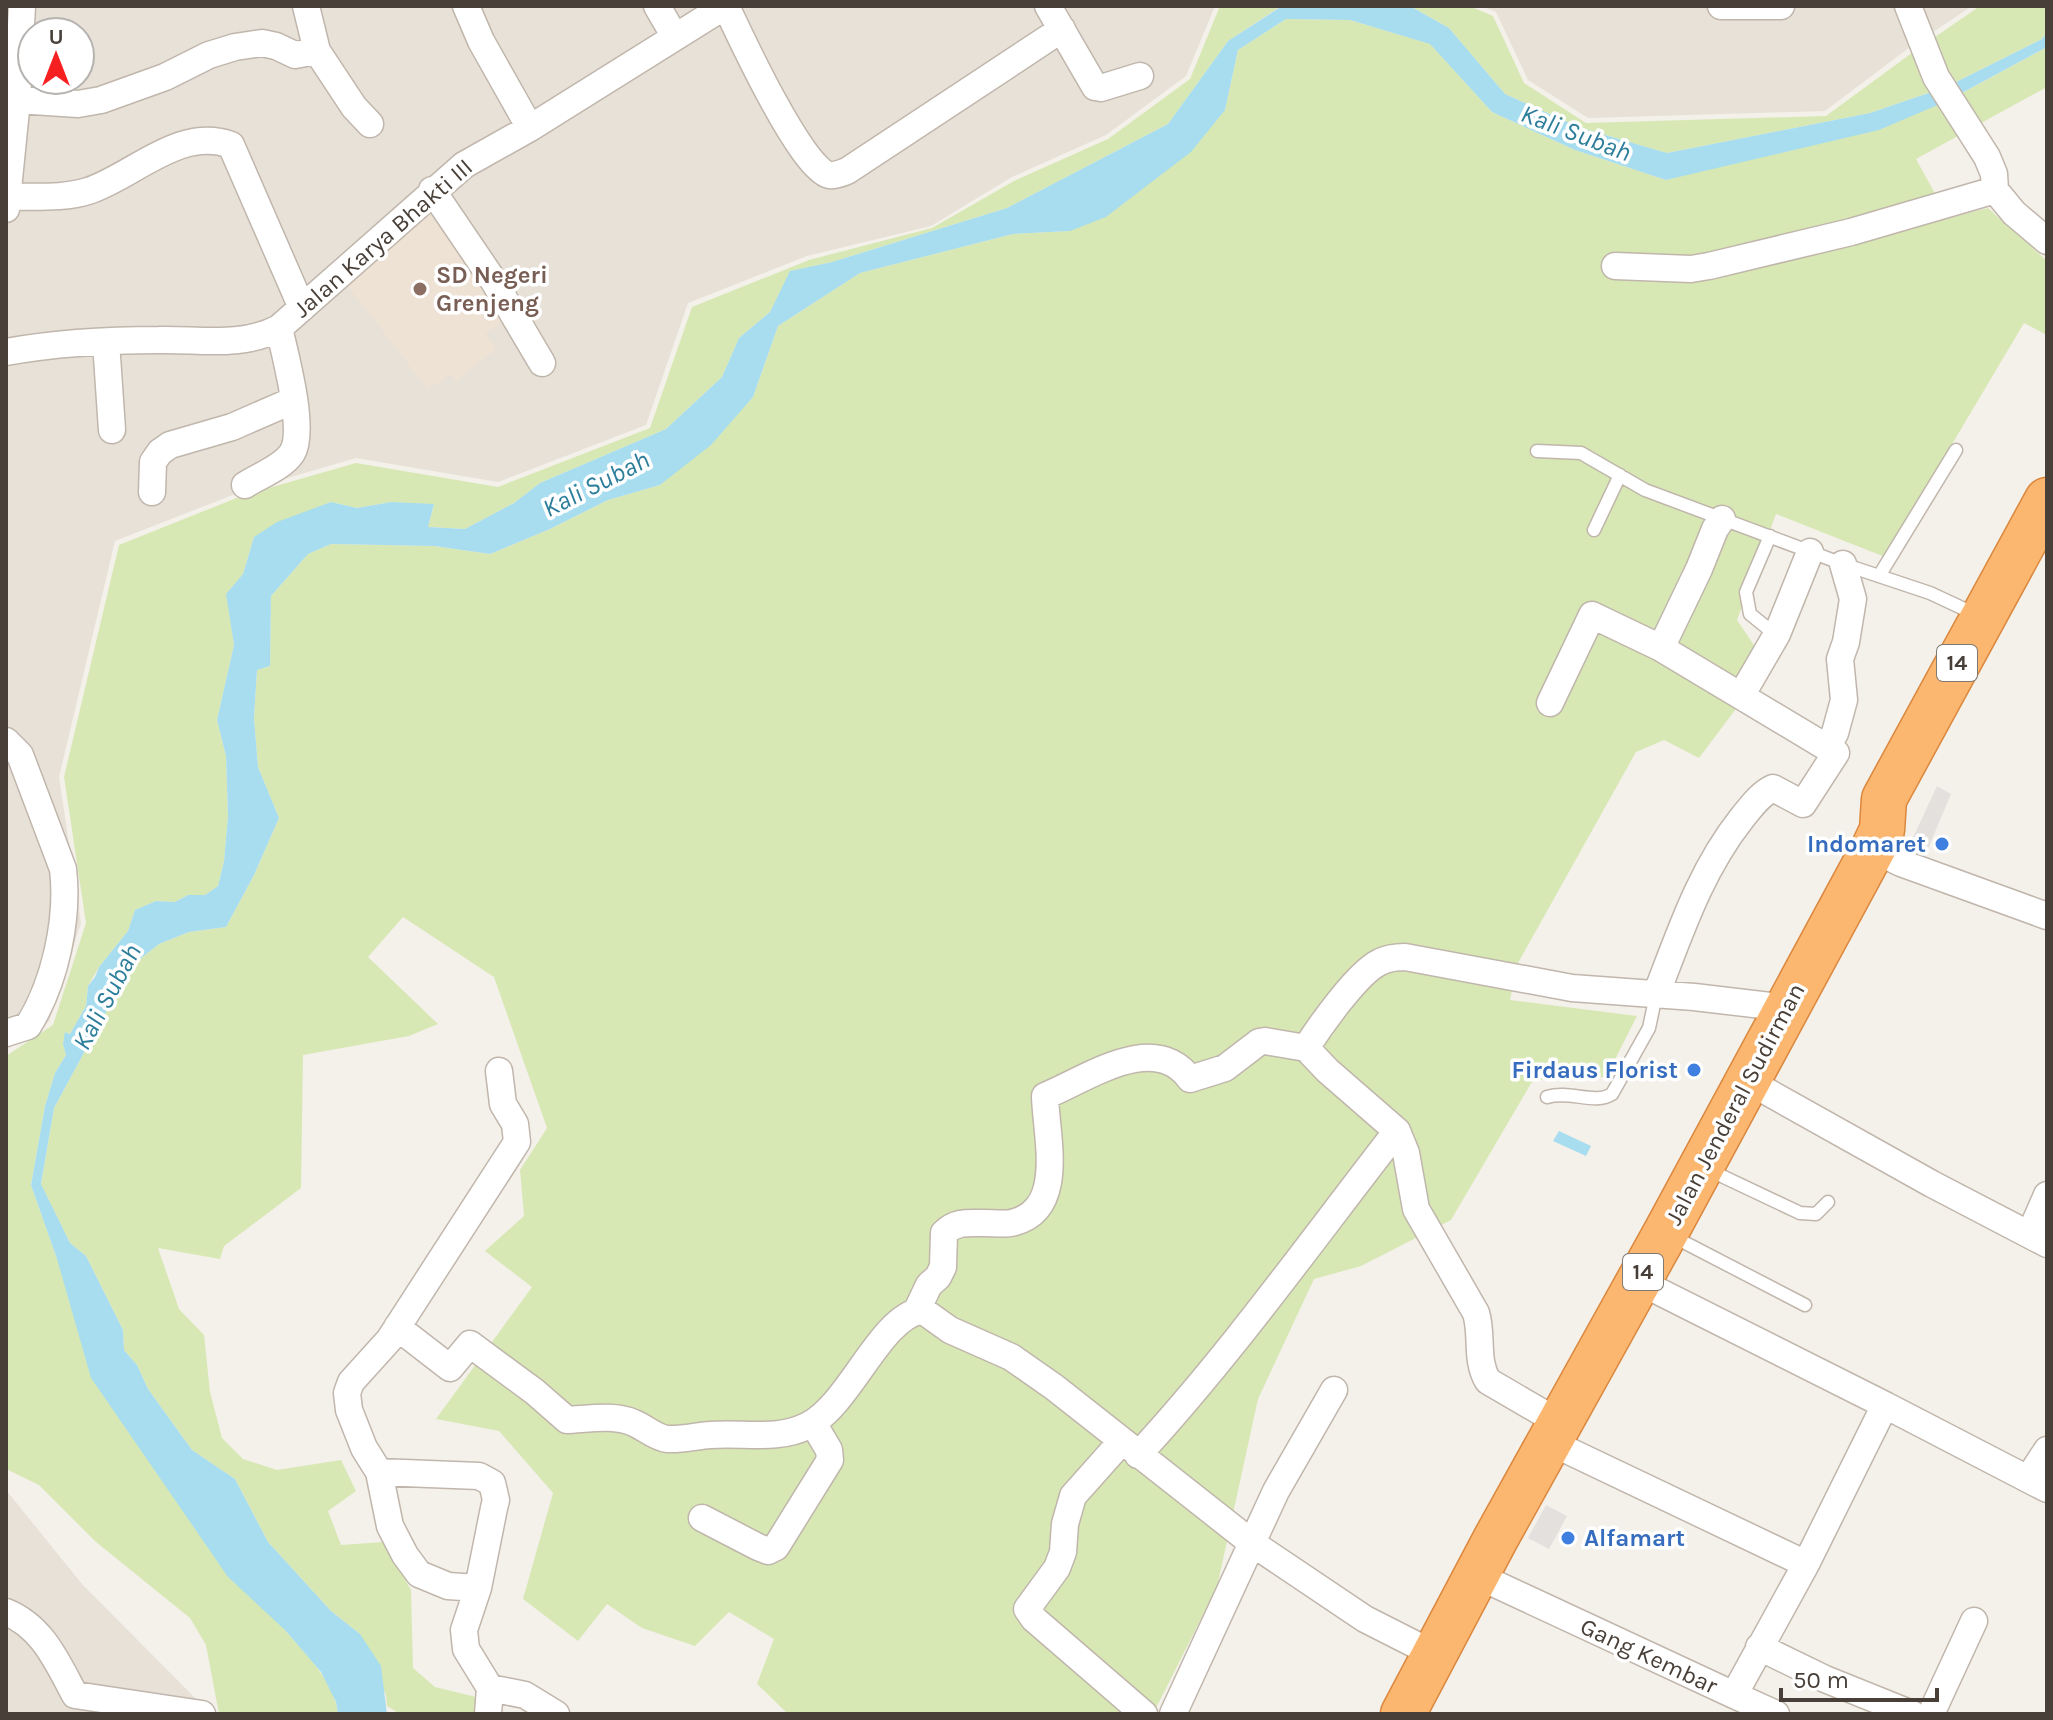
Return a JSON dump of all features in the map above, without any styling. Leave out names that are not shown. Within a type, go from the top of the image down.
[{"type":"highway","name":"Jalan Jenderal Sudirman","points":[[1407,1713],[1476,1575],[1702,1166],[1877,839],[1884,799],[2047,500]]},
{"type":"highway","name":"Jalan Jenderal Sudirman","points":[[1877,839],[1907,812],[2047,548]]},
{"type":"street","points":[[22,6],[7,203],[89,191],[192,140],[217,140],[231,145],[302,308]]},
{"type":"street","points":[[306,6],[317,51],[354,107],[370,124]]},
{"type":"street","points":[[466,6],[481,41],[530,128]]},
{"type":"street","points":[[657,6],[675,37]]},
{"type":"street","points":[[725,6],[782,117],[812,160],[826,174],[834,175],[867,158],[1062,29]]},
{"type":"street","name":"Jalan Karya Bhakti III","points":[[6,352],[161,339],[218,342],[246,339],[279,328],[464,165],[530,128],[725,6]]},
{"type":"street","points":[[1048,6],[1095,87],[1140,76]]},
{"type":"street","points":[[1722,7],[1781,6]]},
{"type":"street","points":[[1908,6],[1936,77],[1987,157],[1994,174],[1995,190],[2014,213],[2047,241]]},
{"type":"street","points":[[17,100],[78,104],[101,100],[235,47],[262,43],[295,55],[317,51]]},
{"type":"street","points":[[432,190],[493,280],[542,363]]},
{"type":"street","points":[[1615,266],[1691,269],[1709,266],[1851,232],[1995,190]]},
{"type":"street","points":[[245,485],[288,458],[297,441],[294,400],[279,328]]},
{"type":"street","points":[[106,342],[112,430]]},
{"type":"street","points":[[152,492],[153,462],[170,445],[232,427],[294,400]]},
{"type":"street","points":[[1661,648],[1722,519]]},
{"type":"street","points":[[1741,696],[1776,635],[1810,552]]},
{"type":"street","points":[[1827,747],[1835,733],[1844,700],[1840,659],[1853,599],[1843,564]]},
{"type":"street","points":[[1550,703],[1592,615],[1661,648],[1836,753],[1803,804],[1773,788],[1769,789],[1720,846],[1690,905],[1656,995]]},
{"type":"street","points":[[6,741],[20,755],[63,869],[65,885],[59,938],[42,999],[28,1026],[6,1033]]},
{"type":"street","points":[[1877,839],[1901,863],[2047,916]]},
{"type":"street","points":[[1306,1048],[1322,1023],[1370,969],[1392,958],[1405,957],[1572,988],[1787,1008]]},
{"type":"street","points":[[397,1327],[450,1368],[470,1344],[567,1420],[614,1419],[633,1422],[658,1437],[670,1439],[707,1435],[777,1435],[813,1423],[835,1404],[898,1322],[917,1310],[929,1285],[943,1267],[944,1233],[951,1226],[960,1223],[1012,1223],[1029,1217],[1043,1204],[1049,1183],[1045,1096],[1108,1066],[1141,1057],[1167,1060],[1181,1066],[1190,1079],[1225,1068],[1259,1042],[1265,1041],[1306,1048],[1397,1131],[1406,1153],[1416,1209],[1476,1313],[1480,1325],[1481,1370],[1488,1381],[1555,1433],[1806,1564]]},
{"type":"street","points":[[478,1588],[448,1586],[419,1574],[390,1526],[379,1472],[364,1448],[349,1410],[347,1393],[351,1382],[397,1327],[517,1142],[515,1124],[503,1104],[499,1071]]},
{"type":"street","points":[[1748,1081],[1932,1184],[2038,1239],[2047,1195]]},
{"type":"street","points":[[1144,1714],[1034,1619],[1027,1609],[1057,1568],[1073,1496],[1175,1414],[1397,1131]]},
{"type":"street","points":[[1638,1281],[2037,1484],[2047,1450]]},
{"type":"street","points":[[917,1310],[931,1315],[950,1330],[1011,1357],[1084,1410],[1252,1543],[1365,1619],[1434,1654]]},
{"type":"street","points":[[1173,1714],[1276,1491],[1334,1390]]},
{"type":"street","name":"Gang Kembar","points":[[1476,1575],[1734,1695],[1806,1564],[1885,1405]]},
{"type":"street","points":[[702,1518],[768,1551],[776,1547],[830,1460],[829,1450],[813,1423]]},
{"type":"street","points":[[379,1472],[479,1476],[492,1483],[496,1500],[478,1588],[464,1630],[466,1649],[489,1701],[525,1695],[556,1714]]},
{"type":"street","points":[[6,1612],[30,1626],[44,1639],[71,1705],[202,1714]]},
{"type":"street","points":[[1931,1714],[1974,1621]]},
{"type":"street","points":[[1759,1647],[1825,1679],[1912,1714]]},
{"type":"street","points":[[1734,1695],[1776,1714]]},
{"type":"lane","points":[[1879,576],[1956,450]]},
{"type":"lane","points":[[1537,451],[1581,453],[1645,490],[1930,593],[1981,617]]},
{"type":"lane","points":[[1594,530],[1620,475]]},
{"type":"lane","points":[[1770,536],[1746,592],[1746,601],[1750,614],[1776,635]]},
{"type":"lane","points":[[1547,1097],[1561,1093],[1604,1099],[1612,1094],[1649,1028],[1656,995]]},
{"type":"lane","points":[[1702,1166],[1800,1213],[1816,1214],[1828,1202]]},
{"type":"lane","points":[[1666,1232],[1805,1305]]},
{"type":"shaded area","points":[[18,6],[1215,6],[1186,76],[1106,135],[1012,177],[931,226],[807,256],[688,303],[646,425],[498,482],[356,458],[243,491],[115,541],[59,777],[81,923],[49,1022],[6,1050],[6,126],[16,26],[16,96],[96,96],[96,16],[17,16]]},
{"type":"shaded area","points":[[1481,6],[1972,6],[1906,50],[1825,111],[1588,118],[1528,80],[1496,12]]},
{"type":"shaded area","name":"SD Negeri Grenjeng","points":[[425,202],[505,320],[485,334],[497,349],[456,381],[450,374],[428,390],[343,280]]},
{"type":"shaded area","points":[[1937,786],[1951,794],[1927,851],[1910,844]]},
{"type":"shaded area","points":[[6,1490],[82,1584],[206,1709],[204,1714],[6,1714]]},
{"type":"shaded area","points":[[1546,1505],[1567,1516],[1549,1549],[1528,1538]]},
{"type":"green space","points":[[1220,6],[1281,6],[1228,41],[1168,124],[1007,208],[832,262],[791,271],[770,312],[739,338],[722,377],[666,429],[540,483],[514,503],[465,529],[428,527],[434,505],[391,502],[357,508],[331,502],[254,537],[243,574],[227,594],[234,645],[217,720],[226,756],[228,816],[224,861],[218,886],[205,895],[188,895],[175,902],[156,901],[135,910],[128,931],[99,967],[88,986],[86,1006],[70,1034],[66,1032],[63,1044],[66,1055],[55,1073],[45,1106],[31,1185],[57,1259],[285,1630],[325,1679],[338,1714],[219,1714],[206,1645],[190,1618],[96,1542],[39,1485],[6,1469],[6,1056],[53,1025],[86,923],[64,777],[119,545],[244,495],[356,463],[498,487],[650,428],[692,307],[809,260],[932,228],[1014,181],[1108,139],[1190,79]]},
{"type":"green space","points":[[1410,6],[1469,6],[1493,16],[1524,83],[1586,123],[1826,116],[1920,47],[1940,89],[1870,113],[1667,153],[1581,128],[1505,94],[1449,28]]},
{"type":"green space","points":[[1980,6],[2047,6],[2047,32],[2042,39],[1946,87],[1925,44]]},
{"type":"green space","points":[[1286,19],[1350,20],[1431,44],[1492,112],[1575,150],[1666,180],[1947,101],[1967,131],[1916,159],[1938,199],[1857,224],[1621,273],[1944,209],[1949,218],[1988,208],[2047,261],[2047,335],[2024,323],[1885,557],[1776,514],[1737,620],[1768,666],[1699,758],[1664,740],[1636,752],[1518,963],[1510,1000],[1637,1016],[1606,1077],[1533,1080],[1451,1220],[1361,1266],[1314,1279],[1258,1399],[1217,1587],[1153,1714],[788,1714],[757,1684],[774,1639],[729,1612],[695,1646],[642,1628],[607,1604],[578,1641],[523,1599],[553,1493],[499,1431],[436,1419],[532,1287],[485,1251],[524,1216],[520,1170],[547,1128],[494,977],[403,917],[368,957],[438,1024],[409,1036],[303,1055],[301,1188],[224,1246],[220,1259],[158,1248],[179,1309],[204,1335],[210,1392],[222,1438],[243,1459],[277,1470],[341,1460],[356,1491],[328,1511],[341,1545],[384,1542],[411,1590],[413,1668],[435,1687],[476,1697],[474,1714],[400,1714],[387,1706],[386,1695],[360,1634],[331,1611],[268,1542],[235,1479],[192,1450],[148,1389],[137,1365],[124,1350],[123,1330],[86,1256],[70,1243],[41,1185],[54,1108],[131,966],[159,944],[189,932],[226,927],[254,875],[279,818],[258,767],[254,718],[257,670],[270,666],[271,596],[308,554],[331,544],[434,546],[490,554],[608,500],[660,485],[753,397],[778,326],[860,273],[1013,234],[1070,231],[1225,110],[1238,50]]},
{"type":"green space","points":[[2047,47],[2047,87],[1972,128],[1953,98]]},
{"type":"water","name":"Kali Subah","points":[[1282,6],[1410,6],[1449,28],[1505,94],[1581,128],[1667,153],[1870,113],[1946,87],[2042,39],[2047,32],[2047,47],[1947,101],[1879,130],[1666,180],[1575,150],[1492,112],[1430,44],[1350,20],[1286,19],[1238,50],[1225,110],[1191,152],[1106,217],[1070,231],[1013,234],[860,273],[778,326],[753,397],[711,445],[660,485],[608,500],[490,554],[434,546],[331,544],[308,554],[271,596],[270,666],[257,670],[254,718],[258,767],[279,818],[254,875],[226,927],[189,932],[159,944],[131,966],[54,1108],[41,1184],[70,1243],[86,1256],[123,1330],[124,1350],[137,1365],[148,1389],[192,1450],[235,1479],[268,1542],[331,1611],[360,1634],[381,1666],[387,1714],[338,1714],[336,1702],[321,1672],[285,1630],[228,1577],[91,1378],[57,1259],[31,1185],[45,1106],[55,1073],[66,1055],[63,1044],[65,1032],[70,1034],[86,1006],[88,986],[99,967],[128,931],[135,910],[156,901],[175,902],[188,895],[205,895],[218,886],[224,861],[228,816],[226,756],[217,720],[234,645],[226,594],[243,574],[254,537],[277,522],[331,502],[357,508],[391,502],[434,504],[428,527],[465,529],[514,503],[540,483],[666,429],[722,377],[739,338],[770,312],[790,271],[832,262],[1007,208],[1168,124],[1228,41]]},
{"type":"water","points":[[1559,1131],[1591,1146],[1586,1156],[1553,1141]]},
{"type":"place","name":"SD Negeri Grenjeng","points":[[420,289]]},
{"type":"place","name":"Indomaret","points":[[1942,844]]},
{"type":"place","name":"Firdaus Florist","points":[[1694,1070]]},
{"type":"place","name":"Alfamart","points":[[1568,1538]]}]
